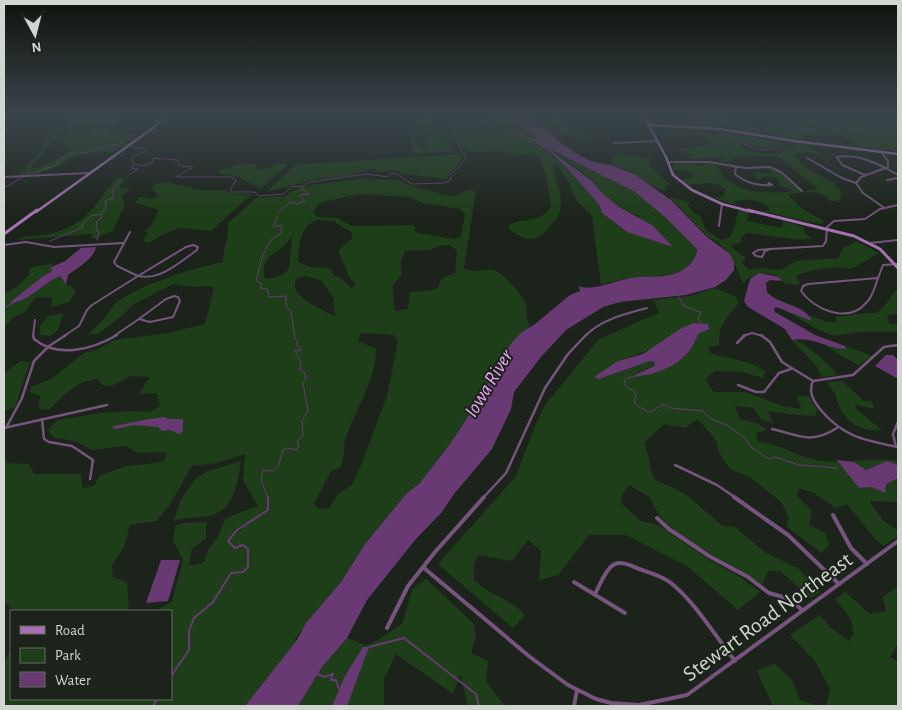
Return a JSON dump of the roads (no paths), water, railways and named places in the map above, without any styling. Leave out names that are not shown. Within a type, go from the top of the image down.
[{"type":"main road","points":[[4,234],[123,149]]},
{"type":"main road","points":[[662,149],[671,172],[679,181],[702,196],[722,204],[852,235],[884,252],[897,265]]},
{"type":"main road","points":[[860,149],[898,154]]},
{"type":"street","points":[[881,152],[888,163],[886,169]]},
{"type":"street","points":[[865,175],[845,166],[837,158],[843,156],[855,157],[898,175]]},
{"type":"street","points":[[807,158],[842,178],[856,183],[862,193],[883,207]]},
{"type":"street","points":[[668,162],[712,162],[736,168],[762,166],[774,168],[802,191]]},
{"type":"street","points":[[736,168],[736,174],[740,179],[753,184],[768,185]]},
{"type":"street","points":[[856,183],[858,179],[865,175],[886,169]]},
{"type":"street","points":[[4,177],[89,173]]},
{"type":"street","points":[[887,180],[898,178]]},
{"type":"street","points":[[720,226],[722,204]]},
{"type":"street","points":[[771,249],[765,251],[762,257],[756,256],[753,252],[758,250],[771,249],[823,246],[826,241],[826,229],[836,221],[865,219],[883,207],[898,205]]},
{"type":"street","points":[[5,428],[22,398],[31,366],[37,357],[49,346],[79,326],[87,310],[92,305],[138,276],[186,246],[198,246],[195,251],[155,277],[146,279],[138,276],[114,263],[130,232]]},
{"type":"street","points":[[870,243],[898,240]]},
{"type":"street","points":[[4,245],[26,242],[54,247],[123,243]]},
{"type":"street","points":[[878,278],[808,284],[802,286],[801,290],[805,296],[824,309],[835,312],[858,310],[866,304],[878,278],[883,265],[897,265]]},
{"type":"street","points":[[35,320],[34,338],[49,346],[65,351],[92,347],[110,339],[168,298],[174,296],[179,298],[175,314],[171,318],[147,322],[139,319]]},
{"type":"street","points":[[387,628],[406,589],[435,552],[506,473],[545,388],[568,354],[588,333],[599,325],[616,316],[647,308]]},
{"type":"street","points":[[737,343],[740,336],[744,334],[760,335],[770,342],[780,359],[792,369],[813,381],[853,375],[884,347],[898,345]]},
{"type":"street","points":[[738,385],[756,392],[764,392],[778,373],[792,369]]},
{"type":"street","points":[[813,381],[810,389],[813,398],[837,428],[860,439],[897,447]]},
{"type":"street","points":[[5,428],[69,412],[108,405]]},
{"type":"street","points":[[42,419],[44,439],[49,442],[72,446],[93,460],[90,479]]},
{"type":"street","points":[[897,447],[893,435],[898,422]]},
{"type":"street","points":[[772,429],[801,438],[813,439],[826,436],[837,428]]},
{"type":"street","points":[[675,465],[717,485],[788,535],[839,584]]},
{"type":"street","points":[[833,515],[851,548],[867,564]]},
{"type":"street","points":[[657,518],[669,529],[715,560],[748,577],[769,593],[790,599],[802,610]]},
{"type":"street","name":"Stewart Road Northeast","points":[[424,568],[533,659],[577,690],[613,703],[637,705],[670,700],[687,695],[898,541]]},
{"type":"street","points":[[595,594],[608,570],[618,563],[633,566],[663,578],[683,594],[735,661]]},
{"type":"street","points":[[574,582],[624,613]]},
{"type":"street","points":[[574,706],[577,690]]},
{"type":"water","points":[[545,149],[549,149],[592,181],[601,192],[619,207],[652,225],[673,247],[627,232],[602,213],[600,206]]},
{"type":"water","points":[[550,149],[570,149],[590,161],[615,166],[636,175],[671,200],[707,237],[729,253],[734,262],[734,270],[726,280],[715,287],[686,295],[620,302],[603,307],[566,330],[541,357],[514,392],[511,409],[492,449],[454,494],[441,513],[416,539],[367,600],[347,638],[322,667],[298,706],[245,706],[297,640],[306,623],[341,582],[365,544],[407,493],[419,484],[450,444],[482,395],[496,370],[498,362],[522,332],[535,324],[570,295],[580,291],[579,286],[590,288],[637,277],[669,275],[684,269],[692,262],[697,250],[695,247],[665,217],[635,192]]},
{"type":"water","points":[[96,247],[89,259],[68,275],[66,285],[60,276],[30,296],[9,303],[43,276],[51,272],[52,269],[49,268],[65,261],[81,248]]},
{"type":"water","points":[[759,273],[779,277],[782,281],[770,280],[766,283],[767,292],[778,300],[804,311],[812,321],[776,307],[774,309],[775,312],[815,335],[845,346],[846,349],[807,340],[792,340],[785,329],[748,307],[744,301],[750,279]]},
{"type":"water","points":[[693,323],[708,324],[709,329],[698,334],[688,353],[672,366],[652,374],[631,377],[654,366],[655,362],[650,361],[599,379],[594,377],[618,361],[643,354],[680,329]]},
{"type":"water","points":[[886,355],[893,355],[898,360],[898,379],[875,366]]},
{"type":"water","points":[[165,417],[168,419],[183,419],[183,431],[179,434],[170,430],[162,431],[158,427],[134,425],[116,429],[111,427],[144,420]]},
{"type":"water","points":[[837,460],[854,462],[866,470],[887,461],[898,465],[898,478],[886,484],[885,493],[872,487],[859,488]]},
{"type":"water","points":[[161,560],[180,560],[168,601],[146,603]]},
{"type":"water","points":[[363,647],[369,647],[347,706],[332,706],[345,676]]},
{"type":"waterway","points":[[26,175],[51,167],[57,164],[61,158],[79,151],[80,153],[102,149]]},
{"type":"waterway","points":[[146,149],[147,151],[133,156],[132,163],[142,166],[152,163],[153,158],[177,160],[180,166],[193,167],[176,177],[232,177],[236,180],[230,190],[232,192],[255,192],[259,196],[284,194],[291,187],[302,186]]},
{"type":"waterway","points":[[302,186],[310,182],[367,174],[388,177],[390,174],[395,173],[412,184],[444,183],[451,180],[450,175],[462,164],[466,157],[461,149]]},
{"type":"waterway","points":[[757,149],[771,149]]},
{"type":"waterway","points":[[128,175],[138,169],[130,168],[135,165]]},
{"type":"waterway","points":[[4,188],[23,177]]},
{"type":"waterway","points":[[101,214],[106,208],[105,201],[113,198],[113,190],[121,179]]},
{"type":"waterway","points":[[278,212],[291,202],[297,204],[305,201],[300,195],[309,194],[301,188],[302,186]]},
{"type":"waterway","points":[[50,241],[83,227],[82,225],[91,216],[101,214]]},
{"type":"waterway","points":[[97,240],[99,231],[96,231],[97,221],[102,218],[101,214]]},
{"type":"waterway","points":[[268,498],[261,480],[263,470],[274,471],[278,467],[283,450],[287,448],[297,450],[299,445],[297,441],[303,436],[302,420],[308,411],[303,383],[306,380],[304,372],[300,370],[301,363],[295,351],[301,350],[296,344],[298,341],[295,338],[291,311],[286,307],[286,296],[269,297],[267,289],[261,288],[261,283],[256,281],[267,246],[276,236],[282,233],[281,226],[273,226],[277,219],[276,217]]},
{"type":"waterway","points":[[678,296],[684,306],[700,312],[701,314],[698,317],[700,323]]},
{"type":"waterway","points":[[4,308],[15,302]]},
{"type":"waterway","points":[[631,377],[625,380],[624,384],[629,389],[634,390],[636,395],[634,402],[647,411],[651,412],[663,404],[671,408],[703,411],[711,419],[727,425],[745,438],[751,447],[769,459],[775,457],[799,465],[838,468]]},
{"type":"waterway","points":[[172,675],[189,650],[189,631],[194,618],[213,602],[231,573],[243,572],[248,567],[248,549],[243,545],[235,548],[228,541],[237,530],[268,510],[268,498]]},
{"type":"waterway","points":[[369,647],[404,638],[476,694],[479,706]]},
{"type":"waterway","points":[[318,674],[324,677],[333,674],[331,680],[336,680],[339,689]]},
{"type":"waterway","points":[[153,706],[156,700]]},
{"type":"water label","name":"Iowa River","points":[[488,383]]}]
